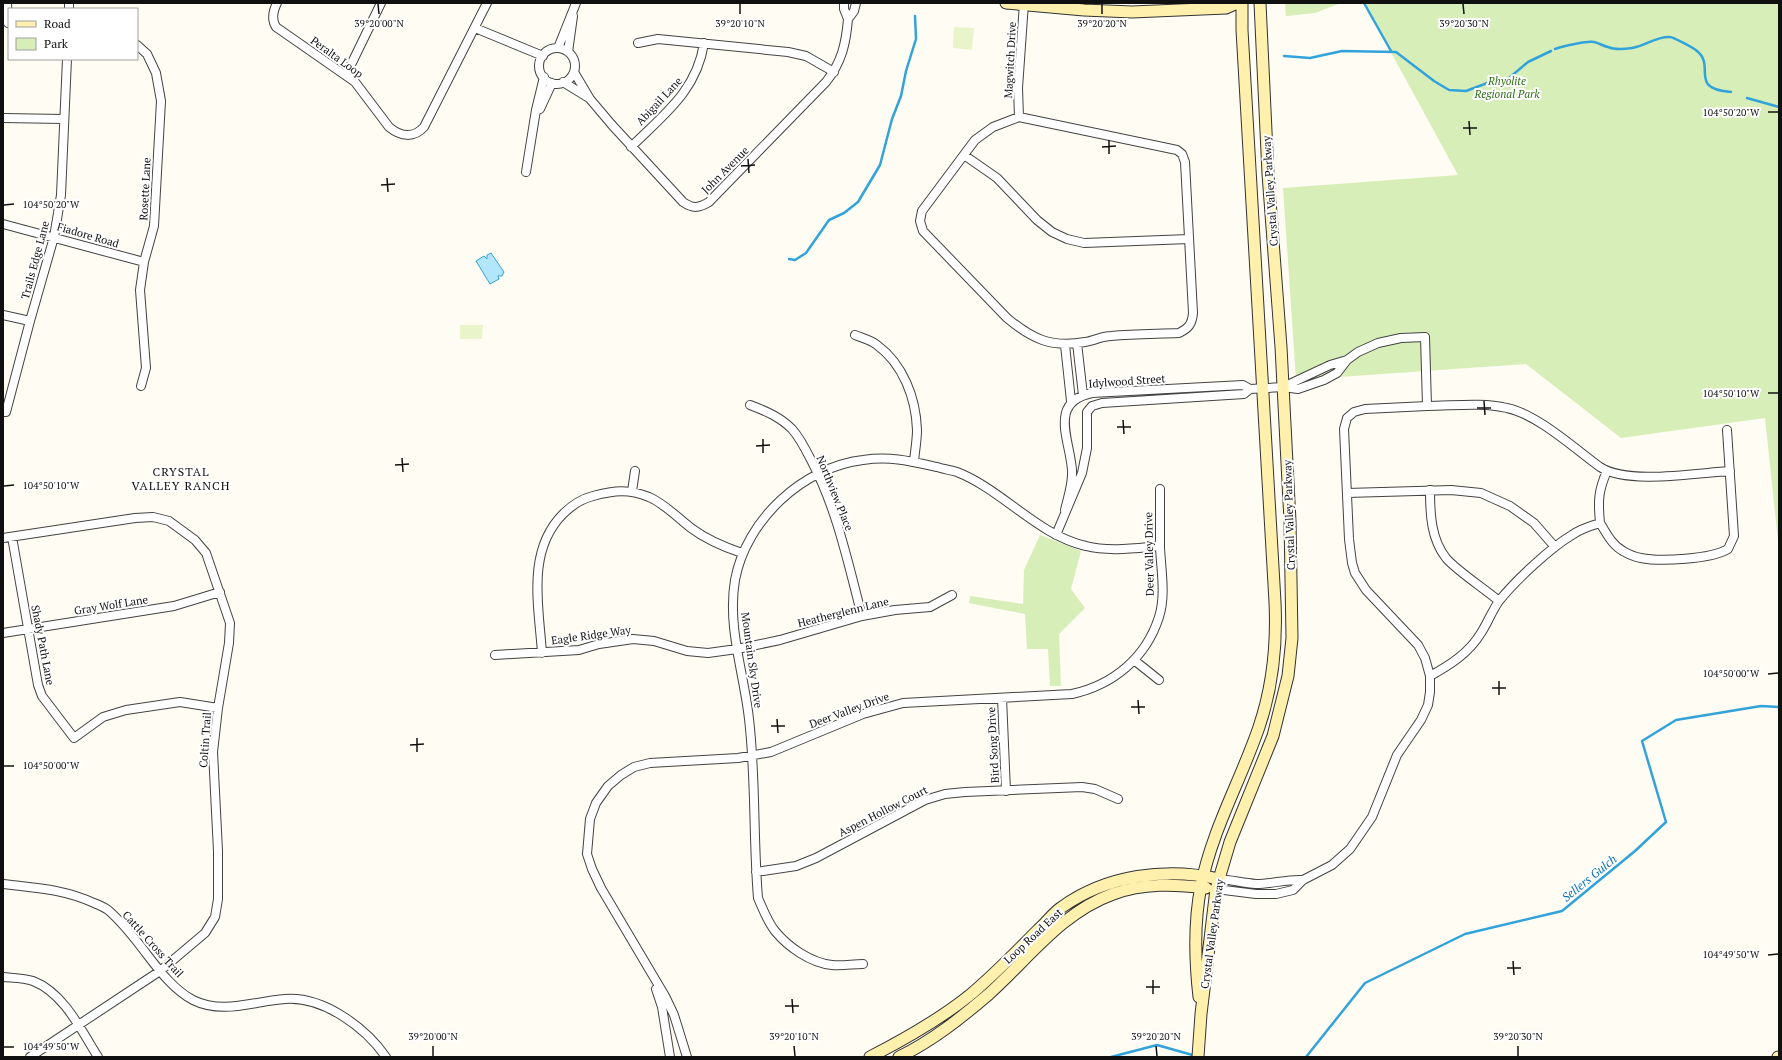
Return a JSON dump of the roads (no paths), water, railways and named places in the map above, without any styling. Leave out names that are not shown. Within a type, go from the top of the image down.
[{"type":"main road","points":[[1006,3],[1084,10],[1132,12],[1226,8],[1237,3]]},
{"type":"main road","name":"Crystal Valley Parkway","points":[[1201,1014],[1196,957],[1203,875],[1215,839],[1259,726],[1268,693],[1276,635],[1242,38],[1242,3]]},
{"type":"main road","name":"Crystal Valley Parkway","points":[[1198,1057],[1201,1014],[1217,884],[1230,842],[1273,736],[1290,663],[1292,619],[1290,521],[1283,387],[1268,167],[1260,3]]},
{"type":"main road","name":"Loop Road East","points":[[870,1057],[932,1024],[964,999],[1062,907],[1092,891],[1122,880],[1154,874],[1203,875],[1217,884]]},
{"type":"main road","name":"Loop Road East","points":[[899,1057],[919,1047],[989,994],[1072,915],[1090,905],[1114,894],[1144,887],[1172,884],[1201,887],[1217,884]]},
{"type":"street","points":[[7,3],[7,23]]},
{"type":"street","name":"Peralta Loop","points":[[277,3],[273,12],[276,27],[346,75],[358,85],[394,132],[405,135],[415,134],[424,127],[475,28],[486,3]]},
{"type":"street","points":[[346,75],[380,3]]},
{"type":"street","name":"John Avenue","points":[[574,72],[590,99],[631,147],[683,202],[691,208],[700,207],[709,202],[834,72],[842,55],[846,40],[848,19],[844,9],[844,3]]},
{"type":"street","name":"John Avenue","points":[[848,19],[854,11],[856,3]]},
{"type":"street","name":"Magwitch Drive","points":[[1020,118],[1018,88],[1024,4]]},
{"type":"street","points":[[558,48],[575,7]]},
{"type":"street","points":[[568,52],[575,7]]},
{"type":"street","points":[[475,28],[542,56]]},
{"type":"street","points":[[638,44],[658,39],[798,54],[818,62],[834,72]]},
{"type":"street","name":"Abigail Lane","points":[[631,147],[691,84],[702,56],[704,43]]},
{"type":"street","name":"Rosette Lane","points":[[138,45],[147,54],[156,73],[161,101],[154,226],[144,262],[140,290],[146,368],[141,386]]},
{"type":"street","points":[[526,172],[533,125],[544,77],[540,67],[542,56],[552,49],[558,48],[568,52],[575,63],[574,72],[568,80],[563,82],[552,82],[544,77]]},
{"type":"street","name":"Trails Edge Lane","points":[[3,412],[6,412],[54,237],[60,195],[67,60]]},
{"type":"street","points":[[533,125],[552,82]]},
{"type":"street","name":"John Avenue","points":[[563,82],[590,99]]},
{"type":"street","points":[[3,118],[64,119]]},
{"type":"street","points":[[1020,118],[1177,150],[1182,154],[1185,162],[1193,313],[1192,322],[1187,329],[1179,333],[1109,336],[1065,345],[1035,338],[1020,329],[1007,318],[923,231],[920,221],[922,211],[975,140],[993,127],[1020,118]]},
{"type":"street","points":[[964,156],[997,178],[1037,220],[1052,232],[1067,239],[1084,243],[1189,239]]},
{"type":"street","name":"Fiadore Road","points":[[3,224],[144,262]]},
{"type":"street","points":[[3,315],[30,321]]},
{"type":"street","points":[[855,335],[877,344],[894,362],[907,383],[914,405],[917,430],[914,461]]},
{"type":"street","name":"Idylwood Street","points":[[1056,535],[1065,510],[1072,479],[1065,419],[1066,412],[1071,402],[1083,395],[1243,385],[1250,389],[1283,387],[1298,389],[1324,380],[1337,372],[1347,360],[1358,352],[1378,343],[1401,338],[1425,337],[1427,406]]},
{"type":"street","points":[[1077,343],[1083,395]]},
{"type":"street","points":[[1065,345],[1071,402]]},
{"type":"street","name":"Idylwood Street","points":[[1065,510],[1078,485],[1085,460],[1087,412],[1092,406],[1102,403],[1244,394],[1250,389]]},
{"type":"street","name":"Northview Place","points":[[750,405],[774,414],[792,429],[801,441],[819,475],[838,523],[862,616]]},
{"type":"street","points":[[1217,884],[1256,894],[1276,894],[1293,890],[1303,880],[1332,865],[1350,849],[1372,817],[1397,755],[1421,720],[1428,705],[1430,676],[1425,658],[1418,645],[1366,590],[1355,573],[1352,563],[1349,539],[1344,429],[1344,423],[1350,414],[1365,409],[1427,406],[1487,405],[1508,408],[1524,414],[1540,423],[1607,471],[1641,477],[1730,471]]},
{"type":"street","points":[[1607,471],[1601,484],[1598,501],[1600,523],[1612,543],[1639,558],[1656,560],[1722,553],[1728,549],[1734,536],[1727,430]]},
{"type":"street","name":"Mountain Sky Drive","points":[[863,964],[832,965],[802,954],[775,931],[758,898],[749,718],[737,650],[732,602],[742,553],[763,518],[786,494],[819,475],[840,465],[861,460],[882,458],[914,461],[954,471],[975,480],[1056,535],[1086,546],[1122,549],[1160,546]]},
{"type":"street","points":[[632,491],[635,471]]},
{"type":"street","name":"Deer Valley Drive","points":[[653,979],[601,888],[588,859],[587,846],[589,826],[596,803],[608,786],[621,775],[650,763],[752,756],[771,752],[863,714],[892,705],[918,701],[1072,694],[1103,684],[1116,676],[1134,660],[1152,635],[1159,616],[1162,591],[1160,489]]},
{"type":"street","points":[[1347,493],[1430,490],[1451,490],[1481,493],[1510,506],[1534,523],[1556,547]]},
{"type":"street","points":[[1430,490],[1433,532],[1447,558],[1499,601]]},
{"type":"street","points":[[542,653],[537,572],[540,553],[547,534],[558,519],[571,506],[587,497],[618,491],[632,491],[651,498],[711,542],[742,553]]},
{"type":"street","name":"Coltin Trail","points":[[3,538],[135,518],[152,517],[169,521],[196,540],[206,553],[227,612],[230,633],[218,708],[213,752],[218,867],[218,898],[215,917],[205,933],[160,971],[77,1024],[30,1057]]},
{"type":"street","points":[[1430,676],[1449,665],[1472,646],[1499,601],[1529,570],[1572,535],[1587,527],[1600,523]]},
{"type":"street","name":"Shady Path Lane","points":[[12,537],[34,673],[42,696],[74,738],[103,717],[126,710],[180,702],[218,708]]},
{"type":"street","name":"Gray Wolf Lane","points":[[3,633],[174,606],[220,592]]},
{"type":"street","name":"Heatherglenn Lane","points":[[737,650],[780,640],[862,616],[895,610],[930,607],[952,595]]},
{"type":"street","name":"Eagle Ridge Way","points":[[495,655],[579,650],[599,644],[633,640],[654,641],[687,651],[708,653],[737,650]]},
{"type":"street","points":[[1134,660],[1159,680]]},
{"type":"street","name":"Bird Song Drive","points":[[1002,698],[1006,791]]},
{"type":"street","name":"Aspen Hollow Court","points":[[756,872],[796,866],[816,858],[925,800],[945,794],[1082,787],[1095,789],[1118,799]]},
{"type":"street","name":"Cattle Cross Trail","points":[[3,884],[76,895],[107,909],[131,934],[160,971],[192,999],[207,1005],[227,1008],[285,999],[304,999],[322,1006],[345,1018],[366,1032],[383,1056]]},
{"type":"street","points":[[3,977],[32,980],[43,985],[54,994],[65,1005],[98,1057]]},
{"type":"street","points":[[653,979],[662,1007],[670,1057]]},
{"type":"street","points":[[653,979],[665,996],[674,1015],[687,1057]]},
{"type":"water","points":[[491,253],[504,272],[502,276],[498,276],[499,279],[490,284],[476,261],[484,256],[487,259],[487,255]]},
{"type":"waterway","points":[[1364,3],[1391,51]]},
{"type":"waterway","points":[[789,259],[795,260],[806,253],[829,220],[844,213],[858,202],[880,165],[892,119],[901,96],[906,71],[916,39],[915,16]]},
{"type":"waterway","points":[[1555,49],[1563,46],[1590,42],[1596,42],[1614,49],[1626,49],[1637,47],[1660,38],[1670,37],[1697,51],[1702,57],[1706,82],[1710,86],[1718,90],[1731,92]]},
{"type":"waterway","points":[[1284,56],[1310,58],[1342,51],[1396,52],[1434,81],[1449,90],[1466,91],[1490,82]]},
{"type":"waterway","points":[[1498,81],[1509,78],[1528,62],[1551,51]]},
{"type":"waterway","points":[[1747,98],[1779,107]]},
{"type":"waterway","name":"Sellers Gulch","points":[[1306,1057],[1365,983],[1465,934],[1562,911],[1635,851],[1666,822],[1642,741],[1676,720],[1761,706],[1779,707]]},
{"type":"waterway","name":"Sellers Gulch","points":[[1111,1057],[1157,1045],[1196,1056]]},
{"type":"district","name":"CRYSTAL VALLEY RANCH","points":[[181,478]]},
{"type":"park label","name":"Rhyolite Regional Park","points":[[1507,87]]}]
